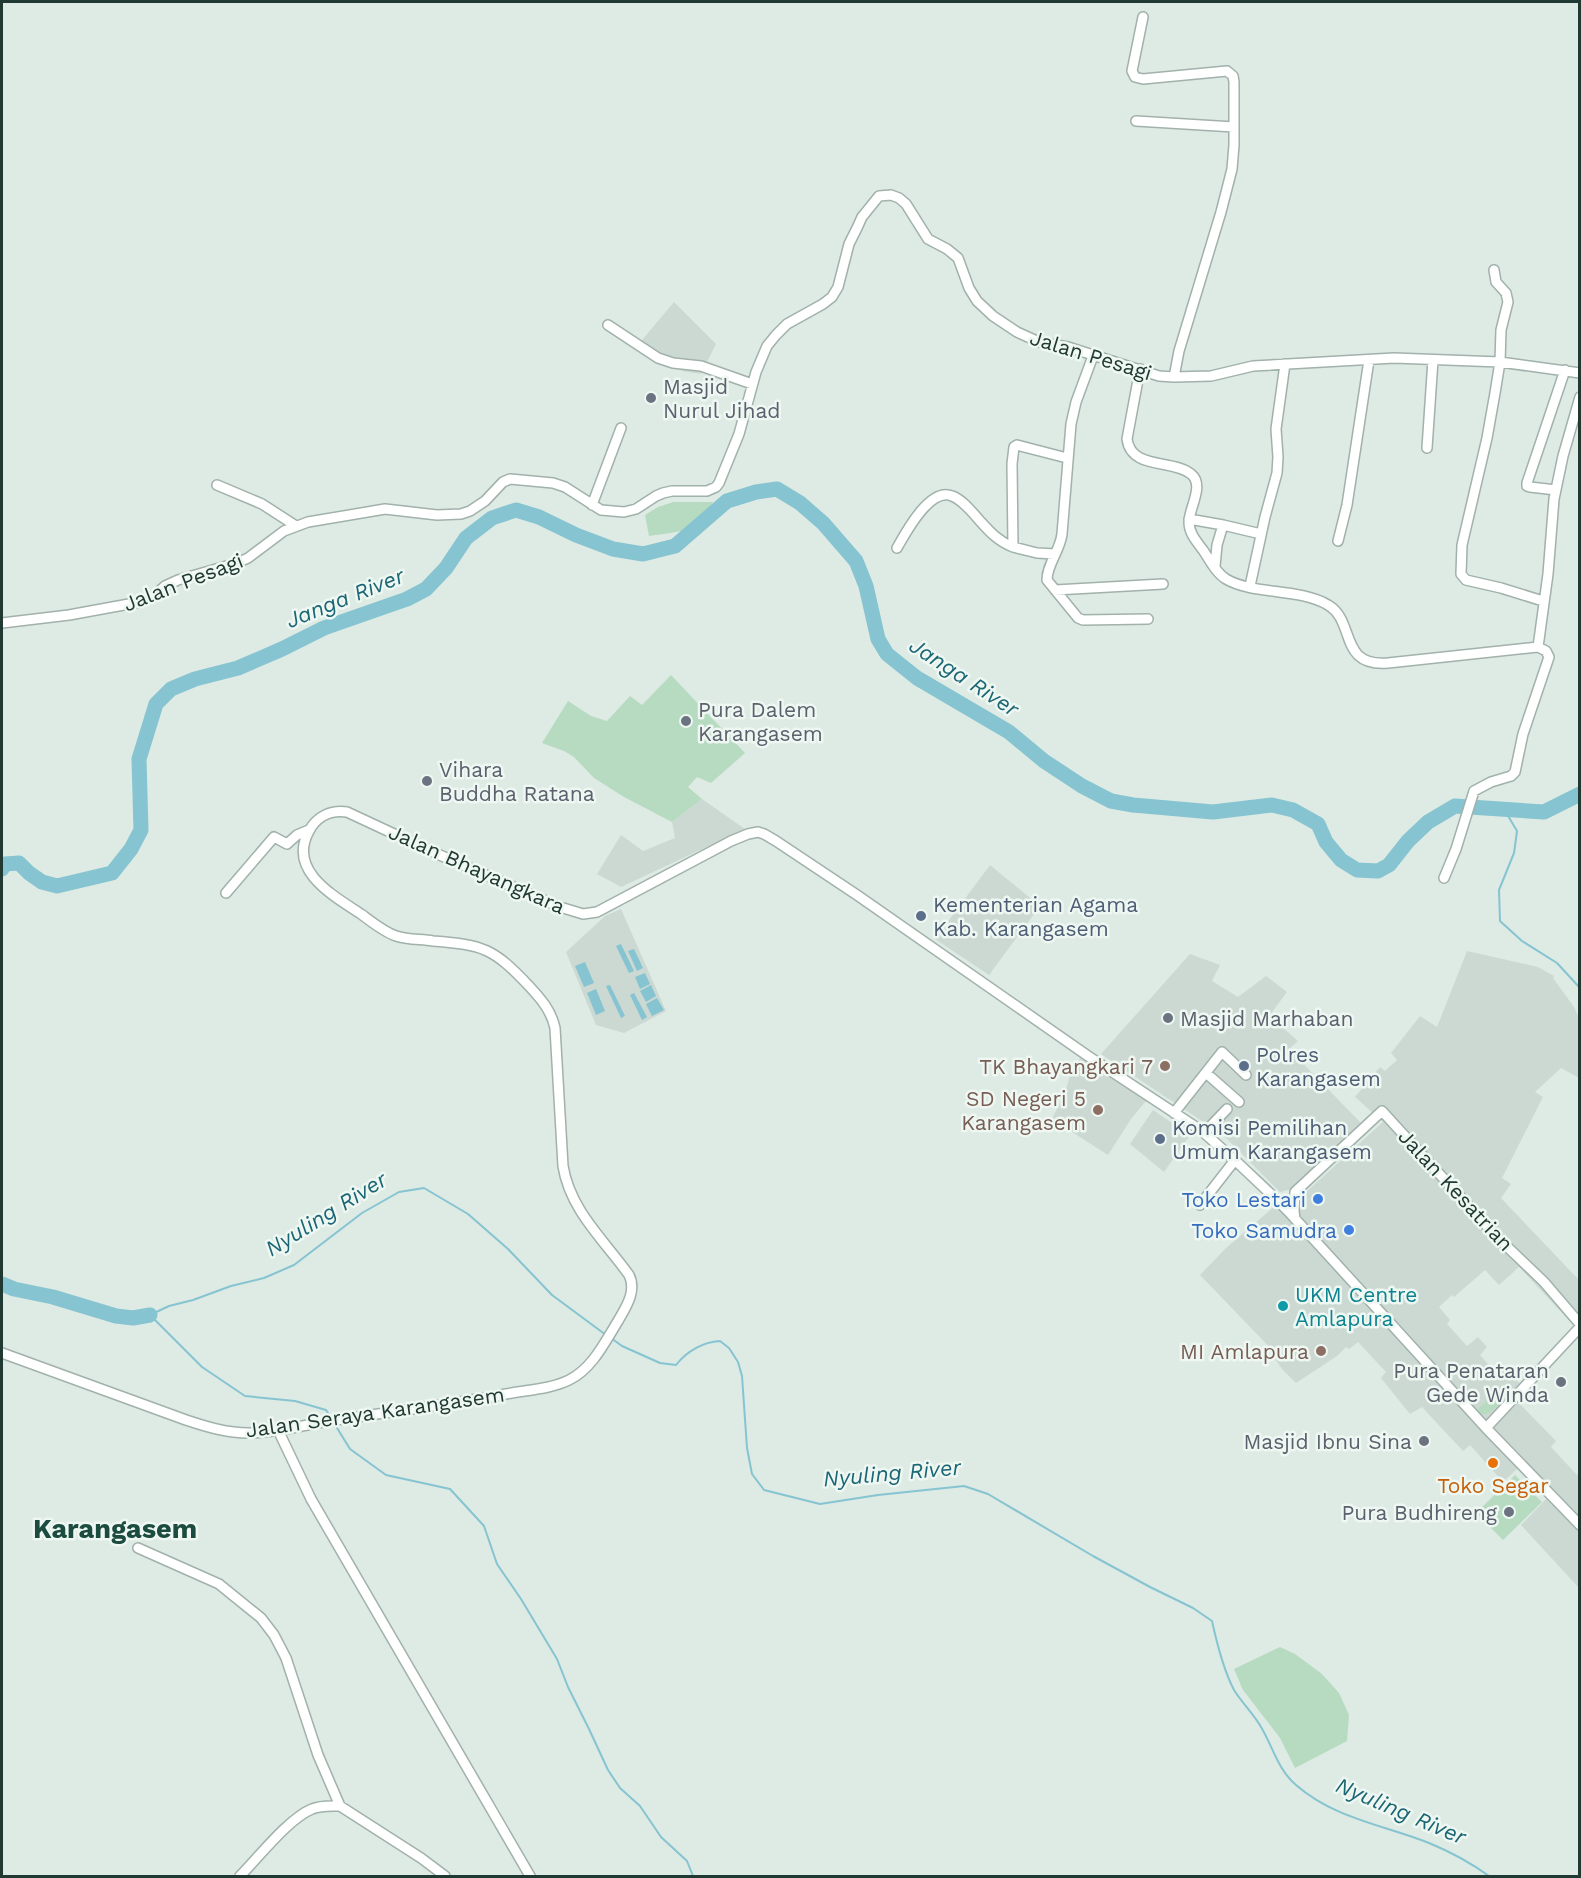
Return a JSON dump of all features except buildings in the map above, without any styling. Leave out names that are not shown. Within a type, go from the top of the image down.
[{"type":"street","points":[[1143,17],[1132,71],[1135,77],[1143,79],[1227,71],[1233,76],[1234,82],[1232,169],[1219,221],[1184,333],[1174,377]]},
{"type":"street","points":[[1136,121],[1234,127]]},
{"type":"street","name":"Jalan Pesagi","points":[[2,622],[69,615],[140,602],[154,596],[165,586],[178,580],[248,558],[272,539],[296,526],[385,509],[437,515],[470,512],[503,482],[510,479],[544,482],[565,487],[601,510],[628,512],[656,496],[672,491],[702,491],[716,487],[731,456],[752,384],[767,346],[776,335],[798,317],[823,304],[835,292],[849,244],[857,228],[874,201],[885,194],[899,198],[906,204],[928,239],[958,258],[973,296],[993,316],[1027,337],[1068,347],[1159,376],[1211,376],[1253,366],[1414,358],[1500,362],[1580,373]]},
{"type":"street","points":[[1494,270],[1496,282],[1508,297],[1501,330],[1500,362],[1487,438],[1462,545],[1461,574],[1466,580],[1501,588],[1543,602]]},
{"type":"street","points":[[608,324],[658,358],[673,363],[701,366],[752,384]]},
{"type":"street","points":[[1093,356],[1076,402],[1071,424],[1062,534],[1060,546],[1047,577],[1049,585],[1078,618],[1083,620],[1148,619]]},
{"type":"street","points":[[1338,541],[1347,505],[1368,360]]},
{"type":"street","points":[[1428,448],[1433,360]]},
{"type":"street","points":[[1250,586],[1278,462],[1276,429],[1285,364]]},
{"type":"street","points":[[1140,369],[1127,439],[1128,445],[1133,453],[1145,460],[1187,472],[1195,478],[1197,487],[1189,519],[1192,536],[1227,579],[1250,586],[1312,598],[1330,606],[1339,617],[1349,643],[1360,657],[1370,663],[1538,647],[1546,651],[1549,657],[1523,734],[1518,768],[1511,776],[1473,791],[1444,878]]},
{"type":"street","points":[[1556,490],[1530,487],[1527,483],[1565,370]]},
{"type":"street","points":[[1538,647],[1556,490],[1580,398]]},
{"type":"street","points":[[592,505],[621,428]]},
{"type":"street","points":[[1013,547],[1012,464],[1014,447],[1023,446],[1067,458]]},
{"type":"street","points":[[217,486],[262,504],[296,526]]},
{"type":"street","points":[[897,548],[922,510],[939,495],[946,494],[959,500],[995,537],[1013,547],[1037,553],[1055,554]]},
{"type":"street","points":[[1189,519],[1261,534]]},
{"type":"street","points":[[1215,566],[1223,525]]},
{"type":"street","points":[[1055,590],[1163,584]]},
{"type":"street","name":"Jalan Bhayangkara","points":[[309,830],[318,819],[328,813],[347,812],[511,886],[567,910],[583,914],[604,909],[731,841],[747,834],[761,832],[857,895],[1204,1133],[1275,1197],[1485,1428],[1580,1525]]},
{"type":"street","points":[[226,893],[274,837],[287,844],[297,835],[309,830]]},
{"type":"street","name":"Jalan Seraya Karangasem","points":[[2,1353],[209,1427],[229,1432],[251,1433],[348,1420],[558,1384],[576,1376],[585,1368],[603,1346],[628,1305],[632,1288],[629,1275],[582,1214],[574,1201],[565,1177],[555,1028],[545,1003],[515,971],[494,954],[474,945],[395,935],[327,891],[314,879],[307,868],[304,852],[309,830]]},
{"type":"street","points":[[1174,1113],[1222,1052],[1246,1075]]},
{"type":"street","points":[[1206,1073],[1239,1101]]},
{"type":"street","points":[[1204,1133],[1227,1109]]},
{"type":"street","name":"Jalan Kesatrian","points":[[1295,1192],[1382,1111],[1496,1236],[1544,1282],[1580,1325]]},
{"type":"street","points":[[1200,1205],[1235,1160]]},
{"type":"street","points":[[1275,1197],[1295,1192],[1295,1218]]},
{"type":"street","points":[[1485,1428],[1580,1325]]},
{"type":"street","points":[[278,1430],[311,1499],[530,1876]]},
{"type":"street","points":[[138,1548],[219,1584],[261,1618],[274,1635],[286,1658],[318,1755],[340,1806]]},
{"type":"street","points":[[240,1876],[286,1829],[306,1812],[322,1806],[340,1806],[445,1876]]},
{"type":"shaded area","points":[[674,302],[716,344],[701,374],[682,371],[637,346]]},
{"type":"shaded area","points":[[702,799],[745,829],[621,887],[597,874],[621,835],[643,851],[675,838],[672,822]]},
{"type":"shaded area","points":[[990,865],[1040,906],[989,975],[935,939]]},
{"type":"shaded area","points":[[621,909],[666,1011],[624,1033],[596,1025],[566,952],[605,916]]},
{"type":"shaded area","points":[[1467,951],[1538,967],[1554,976],[1553,978],[1574,1007],[1579,1018],[1579,1078],[1561,1068],[1535,1092],[1543,1097],[1502,1178],[1511,1184],[1501,1198],[1579,1280],[1579,1331],[1519,1267],[1499,1285],[1485,1270],[1439,1307],[1450,1320],[1447,1324],[1467,1346],[1478,1337],[1487,1347],[1480,1355],[1494,1371],[1501,1363],[1525,1389],[1515,1399],[1556,1441],[1551,1447],[1577,1475],[1579,1473],[1579,1588],[1521,1525],[1547,1498],[1518,1468],[1503,1482],[1470,1445],[1463,1451],[1422,1407],[1410,1414],[1381,1378],[1386,1372],[1358,1342],[1349,1349],[1346,1347],[1337,1356],[1296,1383],[1273,1356],[1276,1354],[1200,1275],[1225,1249],[1283,1199],[1304,1194],[1383,1122],[1355,1097],[1380,1067],[1385,1071],[1397,1060],[1391,1053],[1420,1016],[1437,1027]]},
{"type":"shaded area","name":"Polres Karangasem","points":[[1190,954],[1220,965],[1212,981],[1238,997],[1266,976],[1287,992],[1269,1016],[1298,1041],[1289,1049],[1361,1123],[1294,1188],[1280,1192],[1223,1135],[1101,1054]]},
{"type":"shaded area","name":"SD Negeri 5 Karangasem","points":[[1080,1058],[1146,1101],[1131,1119],[1108,1155],[1052,1119],[1064,1095],[1071,1073]]},
{"type":"shaded area","name":"Komisi Pemilihan Umum Karangasem","points":[[1153,1110],[1190,1135],[1164,1172],[1130,1144]]},
{"type":"green space","points":[[673,502],[713,502],[694,526],[649,536],[645,515]]},
{"type":"green space","points":[[671,675],[745,753],[711,783],[697,777],[688,787],[702,799],[672,822],[624,797],[594,778],[574,757],[542,743],[568,701],[591,716],[607,721],[630,696],[642,705]]},
{"type":"green space","points":[[1492,1395],[1500,1404],[1486,1414],[1475,1412]]},
{"type":"green space","points":[[1515,1475],[1542,1502],[1503,1540],[1476,1513]]},
{"type":"green space","points":[[1280,1647],[1295,1654],[1322,1674],[1339,1693],[1349,1715],[1347,1741],[1295,1768],[1280,1738],[1243,1690],[1234,1669]]},
{"type":"water","points":[[621,944],[634,971],[629,973],[616,946]]},
{"type":"water","points":[[634,949],[643,968],[637,971],[628,951]]},
{"type":"water","points":[[585,962],[594,983],[584,987],[575,966]]},
{"type":"water","points":[[645,973],[650,984],[640,989],[635,977]]},
{"type":"water","points":[[610,985],[625,1016],[621,1018],[606,986]]},
{"type":"water","points":[[651,985],[656,996],[646,1002],[640,991]]},
{"type":"water","points":[[596,989],[605,1011],[596,1015],[587,993]]},
{"type":"water","points":[[634,993],[647,1017],[642,1020],[630,995]]},
{"type":"water","points":[[657,998],[664,1010],[652,1016],[646,1004]]},
{"type":"waterway","name":"Janga River","points":[[2,869],[5,864],[19,863],[42,882],[57,886],[112,873],[131,849],[141,830],[139,759],[156,704],[171,689],[195,679],[238,668],[324,628],[407,599],[426,589],[446,568],[466,538],[492,518],[516,510],[539,517],[576,535],[613,549],[643,554],[675,546],[727,501],[756,492],[777,489],[800,503],[823,523],[856,561],[866,586],[878,639],[887,654],[917,678],[1009,732],[1044,761],[1082,786],[1111,801],[1213,812],[1272,805],[1293,810],[1318,824],[1326,842],[1341,860],[1357,870],[1378,871],[1389,865],[1408,841],[1428,822],[1455,806],[1544,812],[1580,794]]},
{"type":"waterway","points":[[1504,809],[1517,831],[1514,853],[1499,890],[1500,921],[1522,941],[1557,963],[1580,988]]},
{"type":"waterway","name":"Nyuling River","points":[[331,1418],[326,1410],[295,1401],[245,1396],[202,1367],[150,1315],[169,1306],[264,1278],[294,1265],[362,1213],[399,1192],[424,1188],[468,1214],[508,1249],[552,1295],[606,1335]]},
{"type":"waterway","name":"Nyuling River","points":[[2,1284],[116,1316],[133,1318],[150,1315]]},
{"type":"waterway","name":"Nyuling River","points":[[611,1338],[622,1346],[660,1363],[676,1365],[690,1352],[708,1343],[720,1341],[729,1348],[738,1362],[742,1376],[747,1448],[752,1474],[764,1490],[820,1504],[964,1486],[988,1494],[1093,1556],[1193,1608],[1212,1621],[1218,1647],[1234,1690],[1258,1722],[1276,1758],[1296,1785],[1311,1797],[1343,1814],[1437,1846],[1489,1876]]},
{"type":"waterway","points":[[334,1423],[350,1449],[386,1475],[450,1489],[484,1526],[497,1564],[557,1659],[608,1770],[620,1788],[640,1806],[661,1837],[687,1861],[693,1876]]},
{"type":"place","name":"Masjid Nurul Jihad","points":[[651,398]]},
{"type":"place","name":"Pura Dalem Karangasem","points":[[686,721]]},
{"type":"place","name":"Vihara Buddha Ratana","points":[[427,781]]},
{"type":"place","name":"Kementerian Agama Kab. Karangasem","points":[[921,916]]},
{"type":"place","name":"Masjid Marhaban","points":[[1168,1018]]},
{"type":"place","name":"TK Bhayangkari 7","points":[[1165,1066]]},
{"type":"place","name":"Polres Karangasem","points":[[1244,1066]]},
{"type":"place","name":"SD Negeri 5 Karangasem","points":[[1098,1110]]},
{"type":"place","name":"Komisi Pemilihan Umum Karangasem","points":[[1160,1139]]},
{"type":"place","name":"Toko Lestari","points":[[1318,1199]]},
{"type":"place","name":"Toko Samudra","points":[[1349,1230]]},
{"type":"place","name":"UKM Centre Amlapura","points":[[1283,1306]]},
{"type":"place","name":"MI Amlapura","points":[[1321,1351]]},
{"type":"place","name":"Pura Penataran Gede Winda","points":[[1561,1382]]},
{"type":"place","name":"Masjid Ibnu Sina","points":[[1424,1441]]},
{"type":"place","name":"Toko Segar","points":[[1493,1463]]},
{"type":"place","name":"Pura Budhireng","points":[[1509,1512]]},
{"type":"district","name":"Karangasem","points":[[115,1529]]}]
